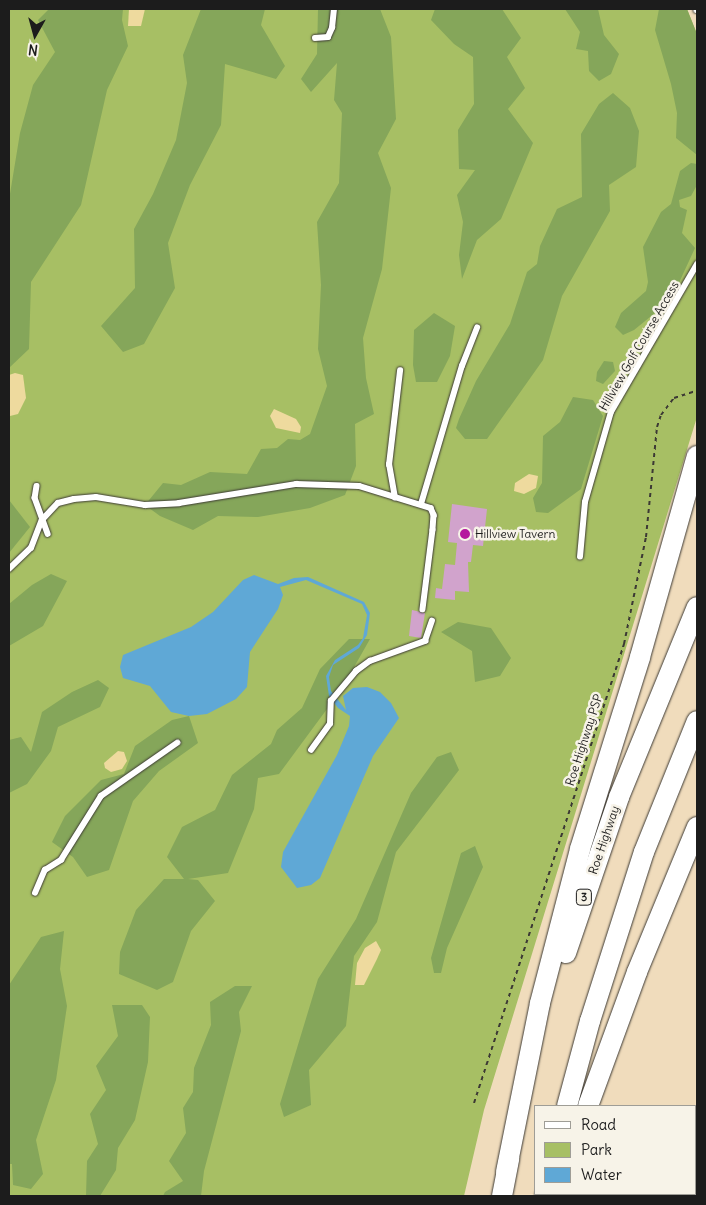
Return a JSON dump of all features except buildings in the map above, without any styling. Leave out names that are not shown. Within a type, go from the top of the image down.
[{"type":"highway","points":[[506,1172],[540,1003],[580,849],[640,657],[697,456]]},
{"type":"highway","name":"Roe Highway","points":[[502,1196],[506,1172],[541,1032],[583,898],[650,716],[697,608]]},
{"type":"highway","points":[[567,1105],[644,852],[697,721]]},
{"type":"highway","points":[[588,1105],[637,972],[697,826]]},
{"type":"lane","points":[[315,38],[328,37],[334,9]]},
{"type":"lane","name":"Hillview Golf Course Access","points":[[580,557],[585,502],[611,412],[697,264]]},
{"type":"lane","points":[[421,504],[462,366],[476,328]]},
{"type":"lane","points":[[395,498],[388,465],[400,371]]},
{"type":"lane","points":[[9,568],[31,548],[42,520],[58,503],[74,498],[96,497],[146,505],[179,504],[296,484],[359,486],[431,508],[434,515],[423,608]]},
{"type":"lane","points":[[37,486],[34,498],[48,534]]},
{"type":"lane","points":[[311,750],[330,724],[331,701],[356,671],[370,661],[425,641],[430,635],[432,621]]},
{"type":"lane","points":[[35,893],[45,870],[61,860],[101,796],[177,743]]},
{"type":"path","name":"Roe Highway PSP","points":[[474,1103],[624,644],[634,607],[647,529],[657,427],[661,415],[674,398],[695,391]]},
{"type":"green space","points":[[9,9],[687,9],[697,34],[697,417],[484,1110],[464,1196],[9,1196]]},
{"type":"green space","points":[[49,9],[123,9],[122,20],[128,46],[107,90],[81,205],[31,282],[29,349],[9,368],[9,200],[20,133],[33,85],[55,52],[38,20]]},
{"type":"green space","points":[[201,9],[265,9],[261,25],[285,66],[276,79],[225,64],[221,125],[190,185],[168,243],[175,288],[144,344],[123,352],[101,326],[135,288],[134,229],[153,194],[176,140],[187,83],[183,55]]},
{"type":"green space","points":[[318,9],[380,9],[391,37],[396,119],[378,153],[391,188],[382,269],[363,338],[366,378],[374,414],[355,424],[356,466],[345,495],[310,508],[258,517],[218,516],[193,530],[160,516],[145,505],[163,483],[181,485],[210,472],[247,474],[261,449],[277,448],[288,439],[300,440],[310,434],[327,386],[318,349],[321,285],[317,222],[339,183],[342,113],[334,100],[337,63],[311,92],[301,79],[317,54]]},
{"type":"green space","points":[[435,9],[502,9],[521,38],[507,57],[525,88],[508,109],[533,143],[501,219],[477,240],[462,279],[459,255],[463,222],[457,195],[475,170],[459,169],[458,130],[474,104],[473,57],[454,44],[431,20]]},
{"type":"green space","points":[[565,9],[598,9],[604,35],[619,54],[611,74],[599,81],[589,71],[588,51],[576,49],[580,32]]},
{"type":"green space","points":[[659,9],[687,9],[697,34],[697,155],[676,138],[677,113],[671,84],[655,30]]},
{"type":"green space","points":[[613,93],[630,108],[639,131],[636,167],[609,185],[610,211],[562,296],[543,360],[487,439],[465,439],[456,428],[459,419],[476,381],[510,324],[527,272],[537,264],[540,246],[557,209],[582,197],[581,134],[599,104]]},
{"type":"green space","points":[[691,163],[697,164],[697,185],[691,196],[679,200],[680,207],[687,210],[682,233],[695,248],[671,300],[634,330],[623,335],[615,327],[621,313],[646,291],[648,282],[643,247],[661,212],[671,204],[680,171]]},
{"type":"green space","points":[[434,313],[455,326],[450,356],[437,382],[416,382],[413,365],[414,330]]},
{"type":"green space","points":[[604,361],[613,362],[615,371],[603,384],[596,381],[597,372]]},
{"type":"green space","points":[[573,397],[593,400],[603,416],[581,489],[548,513],[536,512],[533,498],[542,483],[543,436],[560,422]]},
{"type":"green space","points":[[9,500],[30,527],[9,553]]},
{"type":"green space","points":[[51,574],[67,581],[43,626],[9,646],[9,604],[32,585]]},
{"type":"green space","points":[[458,622],[491,628],[511,658],[500,676],[475,682],[472,651],[441,632]]},
{"type":"green space","points":[[349,639],[370,639],[341,690],[279,774],[258,778],[254,809],[228,873],[188,879],[198,880],[215,901],[191,931],[173,982],[157,990],[119,974],[120,952],[136,910],[164,879],[184,879],[167,857],[182,827],[215,810],[232,775],[271,744],[277,730],[302,708],[320,669]]},
{"type":"green space","points":[[98,680],[109,688],[100,707],[58,727],[51,751],[27,784],[9,793],[9,740],[21,737],[31,752],[42,712],[72,692]]},
{"type":"green space","points":[[189,716],[198,743],[159,771],[133,801],[109,870],[87,877],[73,857],[52,842],[65,816],[101,780],[124,774],[135,746],[172,720]]},
{"type":"green space","points":[[451,752],[459,770],[396,852],[377,922],[354,956],[346,1026],[309,1070],[311,1105],[284,1117],[280,1104],[318,979],[356,919],[411,793],[437,757]]},
{"type":"green space","points":[[475,846],[483,867],[447,948],[441,973],[434,973],[431,958],[461,853]]},
{"type":"green space","points":[[64,931],[60,969],[67,1006],[56,1080],[36,1140],[43,1174],[31,1189],[13,1185],[12,1164],[9,1164],[9,985],[41,937]]},
{"type":"green space","points":[[235,986],[252,986],[239,1012],[241,1031],[204,1171],[201,1196],[163,1196],[165,1192],[183,1181],[169,1161],[186,1133],[183,1108],[193,1092],[194,1068],[211,1025],[210,1002]]},
{"type":"green space","points":[[112,1005],[142,1005],[150,1017],[148,1062],[135,1120],[118,1148],[116,1170],[100,1196],[86,1196],[87,1161],[98,1144],[90,1114],[106,1090],[96,1066],[118,1036]]},
{"type":"sand","points":[[129,9],[145,9],[141,26],[128,26]]},
{"type":"sand","points":[[15,373],[23,375],[26,398],[18,414],[10,416],[9,375]]},
{"type":"sand","points":[[274,409],[296,419],[301,427],[300,433],[276,428],[270,416]]},
{"type":"sand","points":[[529,474],[538,476],[536,488],[524,494],[514,491],[515,483]]},
{"type":"sand","points":[[118,751],[124,752],[127,761],[122,769],[111,772],[105,768],[104,763]]},
{"type":"sand","points":[[376,941],[381,950],[377,959],[364,985],[355,985],[357,963],[365,948]]},
{"type":"water","points":[[254,575],[278,584],[294,578],[308,577],[364,602],[370,613],[367,635],[359,648],[333,665],[329,677],[331,691],[346,710],[343,696],[353,688],[367,687],[380,692],[391,703],[399,718],[373,756],[320,878],[311,885],[297,888],[281,867],[283,852],[337,755],[349,726],[350,716],[338,708],[329,696],[326,676],[335,660],[358,645],[363,638],[367,615],[362,604],[306,580],[280,587],[283,595],[278,609],[250,652],[247,687],[236,699],[207,714],[189,716],[171,712],[150,686],[123,678],[120,667],[123,655],[191,627],[213,612],[243,580]]},
{"type":"place","name":"Hillview Tavern","points":[[465,534]]}]
